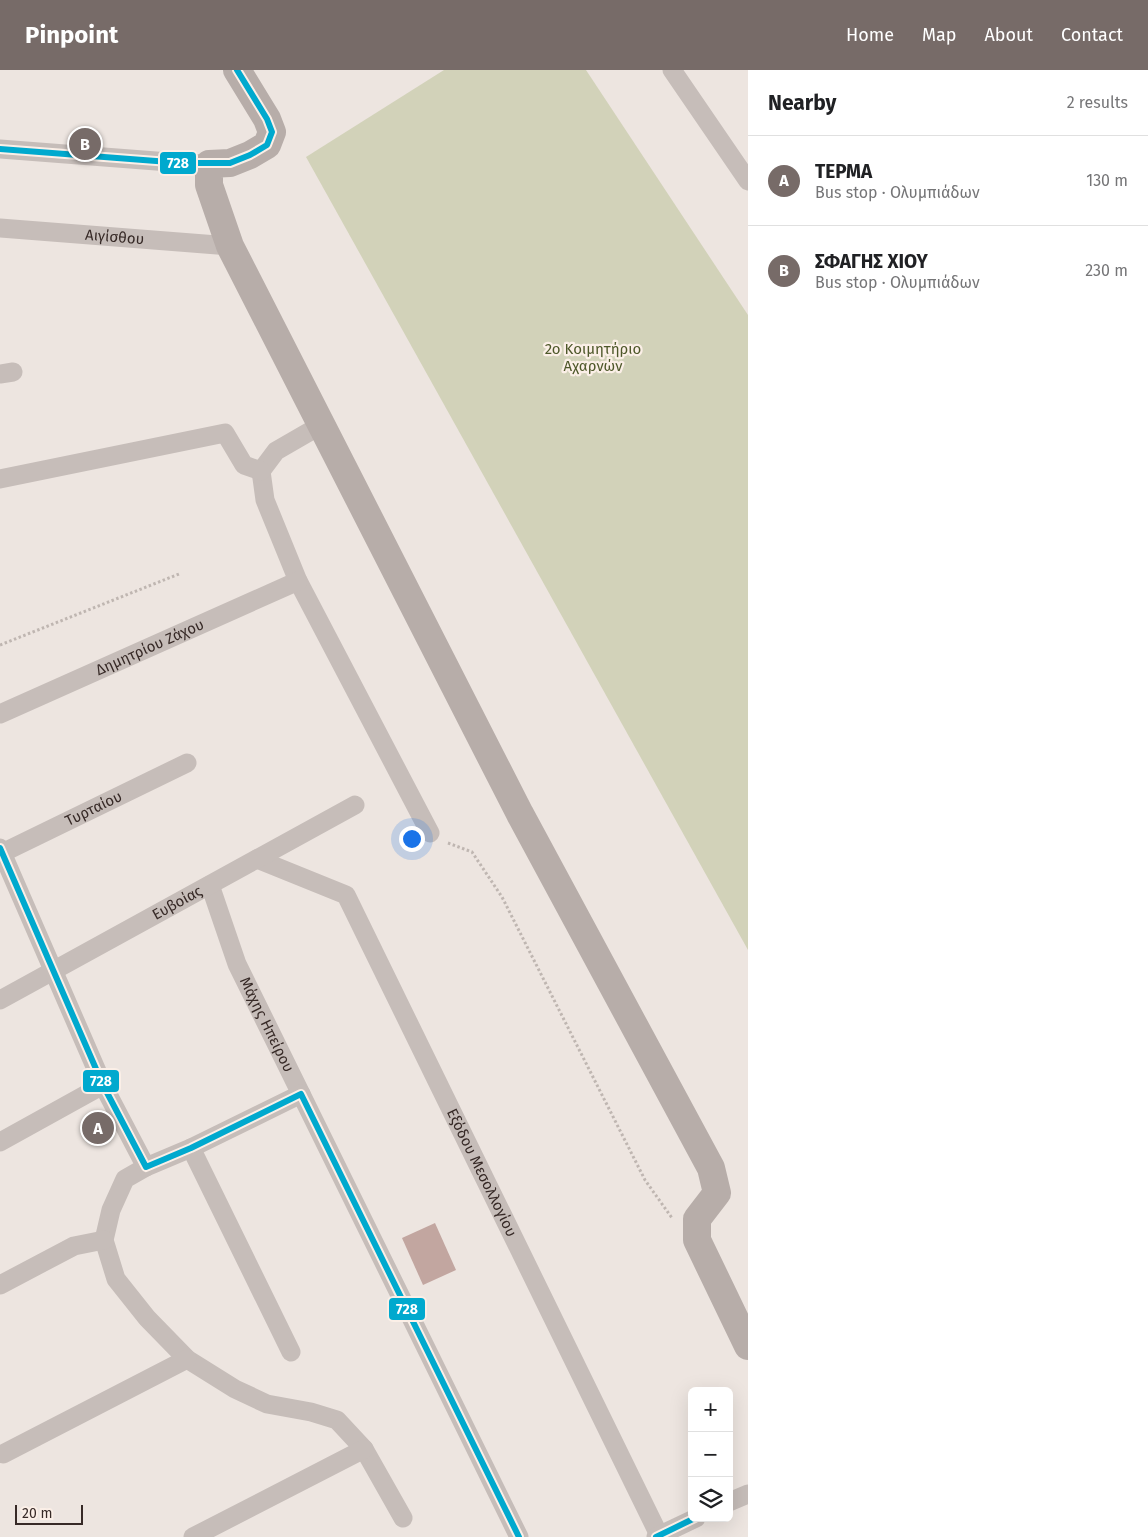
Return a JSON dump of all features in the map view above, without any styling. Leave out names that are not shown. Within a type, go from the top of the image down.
[{"type":"street","points":[[0,149],[182,163],[230,164],[266,145],[272,132],[267,120],[237,70]]},
{"type":"street","points":[[672,70],[748,181]]},
{"type":"street","points":[[209,164],[209,185],[230,246],[520,814],[711,1168],[717,1193],[697,1219],[697,1240],[748,1346]]},
{"type":"street","name":"Αιγίσθου","points":[[0,228],[230,246]]},
{"type":"street","points":[[321,425],[276,451],[262,471],[265,500],[298,581],[430,833]]},
{"type":"street","points":[[0,479],[225,433],[244,465],[262,471]]},
{"type":"street","name":"Δημητρίου Ζάχου","points":[[0,714],[298,581]]},
{"type":"street","name":"Τυρταίου","points":[[1,851],[187,763]]},
{"type":"street","name":"Ευβοίας","points":[[0,1000],[355,805]]},
{"type":"street","points":[[1,851],[103,1085],[146,1167]]},
{"type":"street","name":"Εξόδου Μεσολλογίου","points":[[257,859],[346,895],[659,1537]]},
{"type":"street","name":"Μάχης Ηπείρου","points":[[210,884],[237,964],[520,1537]]},
{"type":"street","points":[[0,1142],[103,1085]]},
{"type":"street","points":[[301,1094],[191,1148],[146,1167],[126,1179],[111,1210],[104,1240],[116,1279],[147,1318],[187,1358],[235,1389],[267,1404],[311,1412],[337,1420],[364,1449],[403,1518]]},
{"type":"street","points":[[191,1148],[291,1352]]},
{"type":"street","points":[[0,1285],[74,1246],[104,1240]]},
{"type":"street","points":[[3,1454],[187,1358]]},
{"type":"street","points":[[193,1537],[364,1449]]},
{"type":"street","points":[[733,1500],[748,1494]]},
{"type":"street","points":[[659,1537],[688,1522]]},
{"type":"path","points":[[0,645],[179,574]]},
{"type":"path","points":[[430,833],[443,841],[472,852],[502,897],[645,1180],[674,1221],[697,1240]]},
{"type":"green space","name":"2ο Κοιμητήριο Αχαρνών","points":[[444,70],[586,70],[748,315],[748,950],[306,157]]},
{"type":"building","points":[[435,1223],[456,1270],[423,1285],[402,1238]]},
{"type":"transit line","name":"728","points":[[0,149],[182,163],[230,163],[250,155],[267,145],[272,132],[267,119],[237,70]]},
{"type":"transit line","name":"728","points":[[0,848],[103,1085],[146,1167],[191,1148],[301,1094],[519,1537]]},
{"type":"transit line","name":"728","points":[[656,1537],[688,1521]]},
{"type":"place","name":"ΣΦΑΓΗΣ ΧΙΟΥ","points":[[85,144]]},
{"type":"place","name":"ΤΕΡΜΑ","points":[[98,1128]]}]
